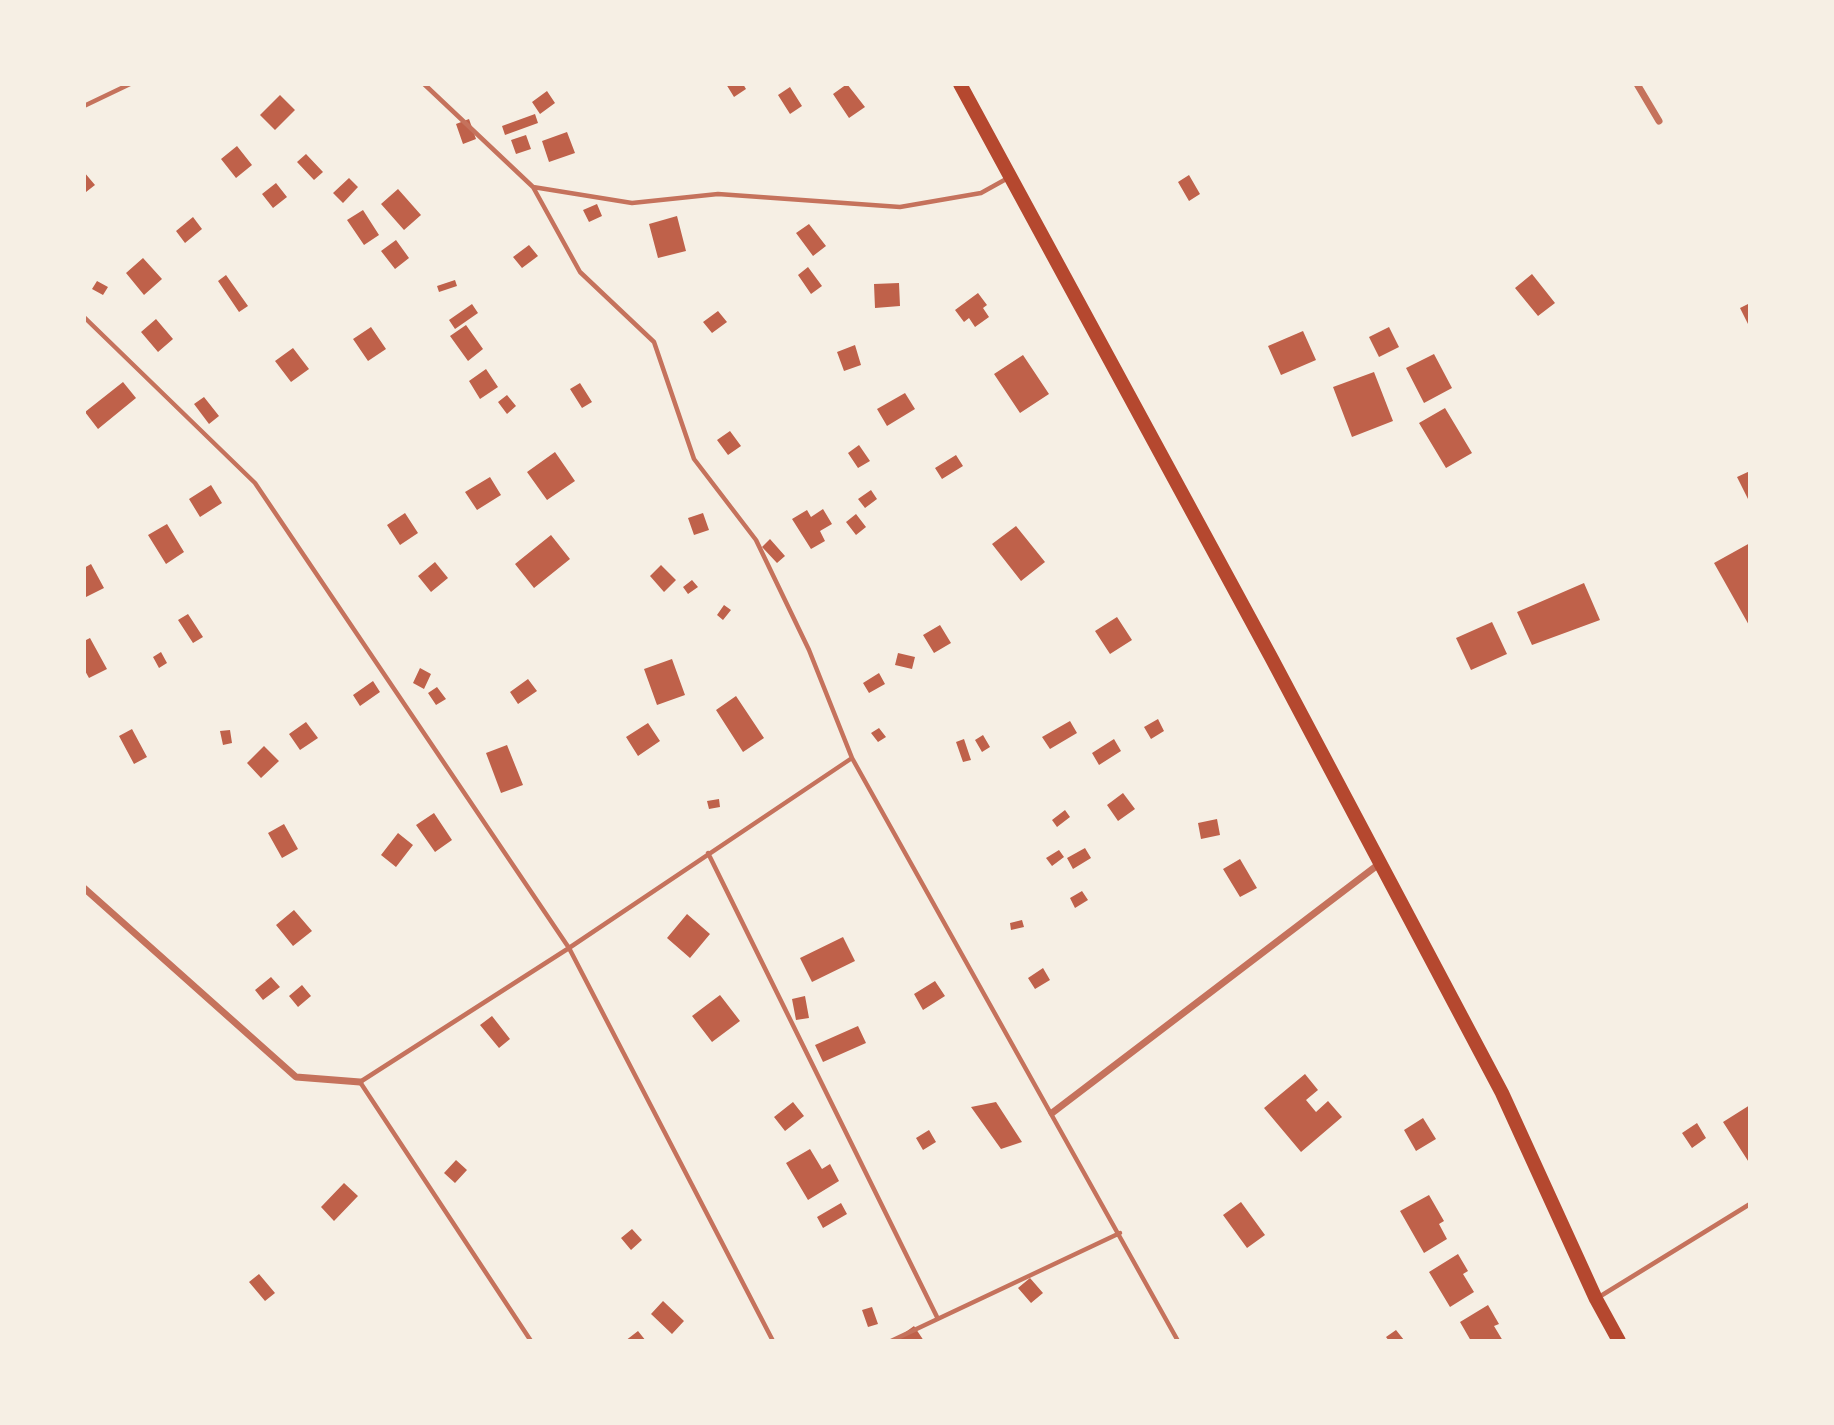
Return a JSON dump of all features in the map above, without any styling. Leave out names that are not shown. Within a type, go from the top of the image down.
[{"type":"main road","points":[[960,84],[1012,176],[1502,1093],[1596,1299],[1619,1341]]},
{"type":"street","points":[[1637,84],[1659,121]]},
{"type":"street","points":[[1052,1112],[1379,864]]},
{"type":"street","points":[[84,888],[296,1077],[360,1082]]},
{"type":"lane","points":[[84,106],[130,84]]},
{"type":"lane","points":[[424,84],[533,187],[580,272],[654,342],[694,459],[756,540],[808,650],[852,758],[1178,1341]]},
{"type":"lane","points":[[533,187],[632,203],[718,194],[900,207],[981,193],[1012,176]]},
{"type":"lane","points":[[84,317],[255,482],[569,948],[773,1341]]},
{"type":"lane","points":[[531,1341],[360,1082],[569,948],[852,758]]},
{"type":"lane","points":[[708,853],[937,1317]]},
{"type":"lane","points":[[1596,1299],[1750,1204]]},
{"type":"lane","points":[[891,1341],[1120,1233]]},
{"type":"building","points":[[726,84],[743,84],[746,89],[734,97]]},
{"type":"building","points":[[847,84],[865,107],[849,118],[833,94]]},
{"type":"building","points":[[790,87],[802,106],[790,114],[778,95]]},
{"type":"building","points":[[547,91],[555,103],[540,114],[532,102]]},
{"type":"building","points":[[280,95],[295,110],[275,130],[260,115]]},
{"type":"building","points":[[535,114],[538,123],[505,135],[502,126]]},
{"type":"building","points":[[469,119],[476,139],[463,144],[456,124]]},
{"type":"building","points":[[567,132],[575,153],[549,162],[542,141]]},
{"type":"building","points":[[526,135],[531,149],[516,154],[511,140]]},
{"type":"building","points":[[237,146],[252,165],[236,178],[221,159]]},
{"type":"building","points":[[306,154],[323,172],[314,180],[297,162]]},
{"type":"building","points":[[84,172],[95,185],[86,192],[84,189]]},
{"type":"building","points":[[1189,175],[1200,194],[1189,201],[1178,182]]},
{"type":"building","points":[[349,178],[358,187],[343,203],[333,193]]},
{"type":"building","points":[[276,183],[287,197],[273,208],[262,194]]},
{"type":"building","points":[[398,189],[421,215],[404,230],[381,204]]},
{"type":"building","points":[[597,204],[602,216],[589,222],[583,210]]},
{"type":"building","points":[[363,210],[379,235],[364,245],[347,220]]},
{"type":"building","points":[[677,216],[686,251],[658,258],[649,224]]},
{"type":"building","points":[[193,217],[202,229],[185,243],[176,231]]},
{"type":"building","points":[[809,224],[826,246],[813,256],[796,233]]},
{"type":"building","points":[[396,240],[409,258],[395,269],[381,251]]},
{"type":"building","points":[[529,245],[538,256],[522,268],[513,257]]},
{"type":"building","points":[[143,258],[162,279],[144,295],[126,273]]},
{"type":"building","points":[[808,267],[822,286],[811,294],[798,275]]},
{"type":"building","points":[[1532,274],[1555,303],[1538,316],[1515,288]]},
{"type":"building","points":[[226,275],[248,306],[239,312],[218,281]]},
{"type":"building","points":[[455,280],[457,286],[439,292],[437,286]]},
{"type":"building","points":[[97,281],[108,287],[103,295],[92,289]]},
{"type":"building","points":[[899,283],[900,306],[875,308],[874,284]]},
{"type":"building","points":[[978,293],[987,305],[983,308],[989,317],[975,327],[969,318],[964,322],[955,310]]},
{"type":"building","points":[[1750,303],[1750,328],[1740,308]]},
{"type":"building","points":[[472,304],[478,313],[455,329],[449,320]]},
{"type":"building","points":[[718,311],[727,322],[712,333],[703,322]]},
{"type":"building","points":[[156,319],[173,339],[158,352],[141,332]]},
{"type":"building","points":[[466,325],[483,349],[468,361],[450,336]]},
{"type":"building","points":[[371,327],[386,349],[368,361],[353,339]]},
{"type":"building","points":[[1389,327],[1399,347],[1379,357],[1369,337]]},
{"type":"building","points":[[1303,331],[1316,360],[1281,375],[1268,346]]},
{"type":"building","points":[[855,345],[861,365],[844,371],[837,352]]},
{"type":"building","points":[[293,348],[309,369],[291,382],[275,361]]},
{"type":"building","points":[[1434,354],[1452,388],[1424,403],[1406,368]]},
{"type":"building","points":[[1023,355],[1049,394],[1020,413],[994,374]]},
{"type":"building","points":[[486,369],[498,387],[480,399],[469,381]]},
{"type":"building","points":[[1374,372],[1393,421],[1352,437],[1333,387]]},
{"type":"building","points":[[123,382],[136,398],[98,429],[85,412]]},
{"type":"building","points":[[580,383],[592,402],[582,408],[570,389]]},
{"type":"building","points":[[905,393],[915,409],[887,426],[877,409]]},
{"type":"building","points":[[507,395],[516,406],[507,414],[498,402]]},
{"type":"building","points":[[204,397],[219,416],[209,424],[194,404]]},
{"type":"building","points":[[1445,408],[1472,453],[1446,468],[1419,423]]},
{"type":"building","points":[[730,431],[741,446],[728,455],[717,440]]},
{"type":"building","points":[[859,445],[870,461],[858,468],[848,453]]},
{"type":"building","points":[[555,452],[575,481],[547,500],[527,472]]},
{"type":"building","points":[[956,455],[963,466],[942,479],[935,468]]},
{"type":"building","points":[[1750,471],[1750,503],[1737,477]]},
{"type":"building","points":[[490,477],[501,495],[477,510],[465,492]]},
{"type":"building","points":[[211,485],[222,503],[200,517],[189,499]]},
{"type":"building","points":[[871,490],[877,499],[865,508],[858,499]]},
{"type":"building","points":[[823,509],[832,524],[820,531],[825,541],[811,549],[792,519],[807,510],[811,517]]},
{"type":"building","points":[[405,513],[418,533],[400,545],[387,525]]},
{"type":"building","points":[[703,513],[709,530],[694,535],[688,518]]},
{"type":"building","points":[[856,514],[866,527],[856,535],[846,522]]},
{"type":"building","points":[[167,524],[184,552],[166,564],[148,535]]},
{"type":"building","points":[[1016,526],[1045,562],[1021,581],[992,544]]},
{"type":"building","points":[[551,535],[570,559],[534,588],[515,564]]},
{"type":"building","points":[[770,539],[785,556],[777,563],[762,547]]},
{"type":"building","points":[[1750,543],[1750,627],[1714,563]]},
{"type":"building","points":[[435,562],[448,578],[431,592],[418,576]]},
{"type":"building","points":[[91,564],[104,588],[86,597],[84,568]]},
{"type":"building","points":[[661,565],[676,580],[664,592],[650,576]]},
{"type":"building","points":[[692,580],[698,587],[688,594],[683,587]]},
{"type":"building","points":[[1584,583],[1600,620],[1532,645],[1517,612]]},
{"type":"building","points":[[724,605],[731,610],[723,620],[717,615]]},
{"type":"building","points":[[188,614],[203,637],[193,643],[178,620]]},
{"type":"building","points":[[1117,617],[1132,640],[1110,654],[1095,631]]},
{"type":"building","points":[[1492,622],[1507,654],[1471,670],[1456,638]]},
{"type":"building","points":[[940,625],[951,643],[934,653],[923,635]]},
{"type":"building","points":[[90,638],[107,669],[89,678],[84,669],[84,641]]},
{"type":"building","points":[[161,652],[167,663],[159,668],[153,657]]},
{"type":"building","points":[[898,653],[915,657],[912,669],[895,665]]},
{"type":"building","points":[[672,659],[685,695],[657,705],[644,669]]},
{"type":"building","points":[[420,668],[431,674],[424,689],[413,683]]},
{"type":"building","points":[[879,673],[885,684],[869,693],[863,683]]},
{"type":"building","points":[[528,679],[537,691],[518,704],[510,692]]},
{"type":"building","points":[[373,681],[380,692],[360,706],[353,695]]},
{"type":"building","points":[[437,687],[446,699],[436,705],[428,693]]},
{"type":"building","points":[[736,696],[764,738],[743,752],[716,710]]},
{"type":"building","points":[[1158,719],[1164,731],[1151,739],[1144,727]]},
{"type":"building","points":[[1070,721],[1077,733],[1050,749],[1042,737]]},
{"type":"building","points":[[306,722],[318,738],[300,750],[289,734]]},
{"type":"building","points":[[648,723],[660,741],[638,756],[626,737]]},
{"type":"building","points":[[879,728],[886,737],[878,742],[871,733]]},
{"type":"building","points":[[132,729],[147,757],[134,764],[119,736]]},
{"type":"building","points":[[230,730],[232,743],[223,745],[220,731]]},
{"type":"building","points":[[983,735],[990,747],[982,752],[975,740]]},
{"type":"building","points":[[964,739],[971,760],[963,762],[956,742]]},
{"type":"building","points":[[1114,739],[1121,751],[1099,765],[1092,753]]},
{"type":"building","points":[[507,745],[523,785],[501,793],[486,753]]},
{"type":"building","points":[[264,746],[279,761],[261,778],[247,763]]},
{"type":"building","points":[[1123,793],[1135,809],[1118,821],[1107,805]]},
{"type":"building","points":[[719,799],[720,807],[709,809],[707,801]]},
{"type":"building","points":[[1065,810],[1070,817],[1057,827],[1052,820]]},
{"type":"building","points":[[434,813],[452,840],[435,852],[416,825]]},
{"type":"building","points":[[1217,819],[1220,835],[1201,839],[1198,823]]},
{"type":"building","points":[[284,824],[298,849],[282,858],[268,833]]},
{"type":"building","points":[[398,833],[413,845],[396,867],[381,855]]},
{"type":"building","points":[[1085,848],[1091,858],[1073,869],[1067,858]]},
{"type":"building","points":[[1059,850],[1064,857],[1052,866],[1046,858]]},
{"type":"building","points":[[1240,859],[1257,888],[1240,897],[1223,869]]},
{"type":"building","points":[[1082,891],[1088,900],[1075,908],[1070,898]]},
{"type":"building","points":[[294,910],[312,931],[293,946],[276,925]]},
{"type":"building","points":[[687,914],[710,934],[690,958],[667,938]]},
{"type":"building","points":[[1022,920],[1024,927],[1011,930],[1010,923]]},
{"type":"building","points":[[843,937],[855,961],[812,982],[800,958]]},
{"type":"building","points":[[1043,968],[1050,980],[1035,989],[1028,978]]},
{"type":"building","points":[[271,977],[280,987],[263,1000],[255,990]]},
{"type":"building","points":[[935,981],[945,996],[923,1010],[914,994]]},
{"type":"building","points":[[302,985],[311,996],[298,1007],[289,996]]},
{"type":"building","points":[[720,995],[740,1021],[712,1042],[692,1016]]},
{"type":"building","points":[[805,996],[809,1018],[796,1020],[792,999]]},
{"type":"building","points":[[492,1016],[510,1039],[499,1048],[480,1025]]},
{"type":"building","points":[[858,1026],[866,1043],[823,1062],[815,1045]]},
{"type":"building","points":[[1305,1074],[1318,1090],[1306,1100],[1316,1112],[1328,1101],[1342,1117],[1301,1152],[1264,1108]]},
{"type":"building","points":[[793,1102],[804,1116],[785,1131],[774,1117]]},
{"type":"building","points":[[996,1102],[1022,1142],[1001,1149],[971,1107]]},
{"type":"building","points":[[1750,1105],[1750,1164],[1723,1122]]},
{"type":"building","points":[[1423,1118],[1436,1139],[1416,1151],[1404,1130]]},
{"type":"building","points":[[1697,1123],[1706,1138],[1692,1148],[1682,1133]]},
{"type":"building","points":[[929,1130],[936,1142],[923,1150],[916,1138]]},
{"type":"building","points":[[810,1149],[822,1169],[830,1164],[839,1181],[808,1200],[786,1163]]},
{"type":"building","points":[[456,1160],[467,1170],[455,1183],[444,1173]]},
{"type":"building","points":[[344,1183],[358,1196],[334,1221],[321,1207]]},
{"type":"building","points":[[1429,1195],[1444,1221],[1439,1224],[1447,1239],[1424,1253],[1400,1211]]},
{"type":"building","points":[[1241,1202],[1265,1235],[1247,1248],[1223,1215]]},
{"type":"building","points":[[841,1203],[847,1214],[823,1228],[817,1217]]},
{"type":"building","points":[[632,1229],[642,1240],[631,1250],[621,1238]]},
{"type":"building","points":[[1458,1254],[1468,1271],[1463,1274],[1474,1292],[1450,1307],[1429,1272]]},
{"type":"building","points":[[259,1274],[275,1293],[265,1301],[249,1282]]},
{"type":"building","points":[[1030,1278],[1043,1293],[1031,1303],[1018,1288]]},
{"type":"building","points":[[663,1301],[684,1321],[672,1334],[651,1314]]},
{"type":"building","points":[[1488,1305],[1499,1324],[1494,1326],[1503,1341],[1471,1341],[1460,1322]]},
{"type":"building","points":[[872,1307],[878,1324],[868,1327],[862,1310]]},
{"type":"building","points":[[914,1326],[924,1341],[897,1341],[896,1339]]},
{"type":"building","points":[[1396,1330],[1404,1340],[1389,1341],[1386,1337]]},
{"type":"building","points":[[638,1331],[646,1341],[625,1341]]}]
